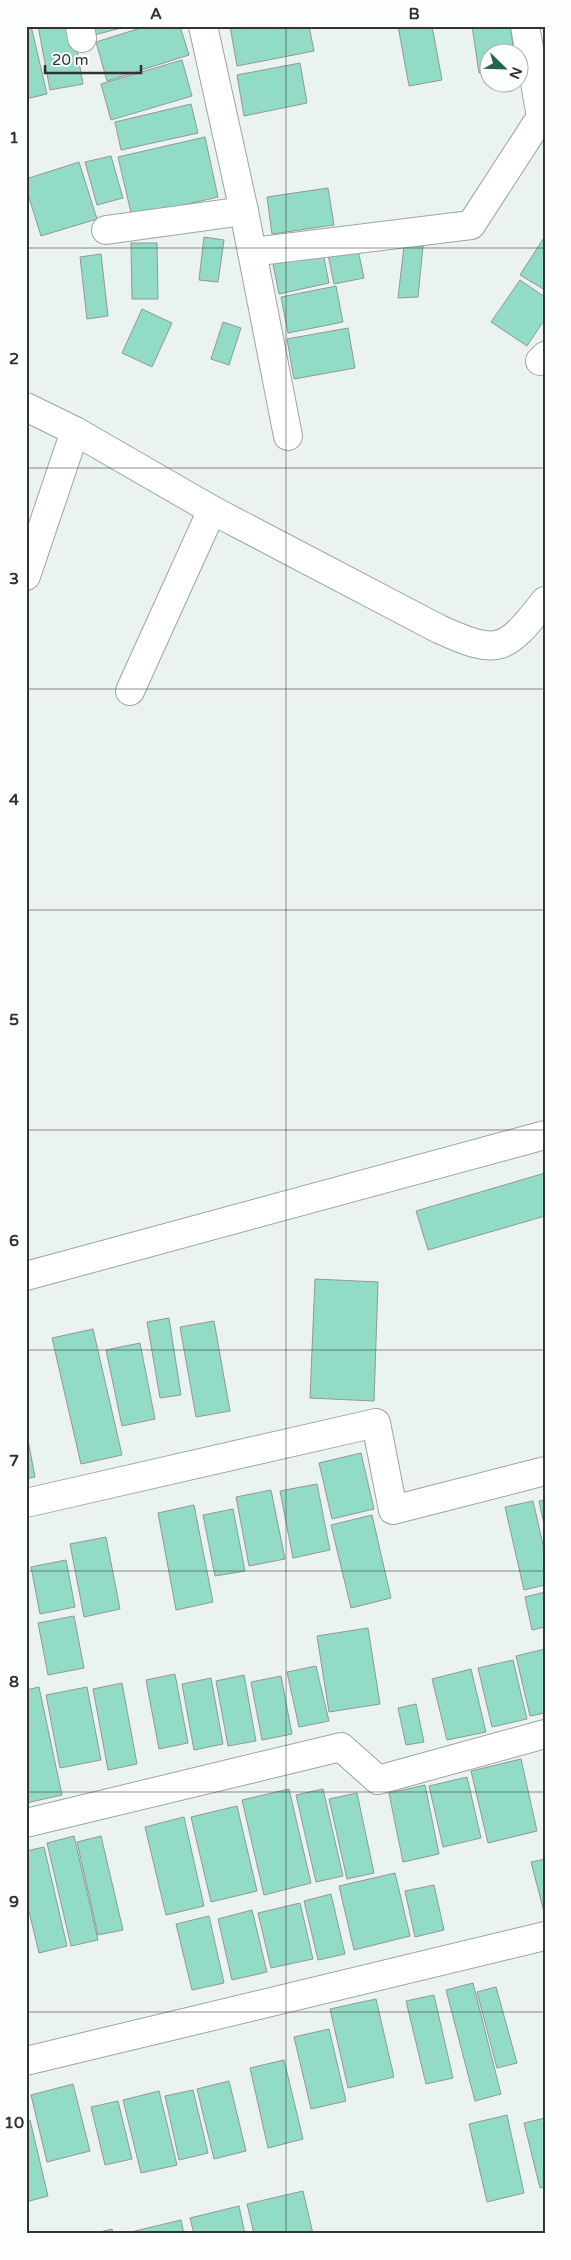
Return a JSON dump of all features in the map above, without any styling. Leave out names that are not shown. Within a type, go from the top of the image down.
[{"type":"street","points":[[203,26],[244,211],[288,436]]},
{"type":"street","points":[[252,252],[471,225],[543,118],[524,26]]},
{"type":"street","points":[[106,230],[244,211]]},
{"type":"street","points":[[26,407],[75,431],[212,510],[431,625],[468,642],[490,647],[508,642],[545,601]]},
{"type":"street","points":[[26,576],[75,431]]},
{"type":"street","points":[[130,691],[212,510]]},
{"type":"street","points":[[26,1276],[545,1135]]},
{"type":"street","points":[[26,1503],[376,1423],[393,1510],[545,1471]]},
{"type":"street","points":[[26,1823],[340,1747],[378,1780],[545,1734]]},
{"type":"street","points":[[26,2061],[545,1936]]},
{"type":"building","points":[[26,26],[31,26],[47,94],[26,99]]},
{"type":"building","points":[[38,26],[73,26],[83,84],[50,90]]},
{"type":"building","points":[[92,26],[129,26],[94,35]]},
{"type":"building","points":[[147,26],[180,26],[189,55],[107,81],[96,42]]},
{"type":"building","points":[[230,26],[309,26],[314,51],[237,66]]},
{"type":"building","points":[[398,26],[432,26],[442,80],[409,86]]},
{"type":"building","points":[[472,26],[510,26],[512,42],[478,42],[478,66]]},
{"type":"building","points":[[182,60],[192,96],[111,120],[101,84]]},
{"type":"building","points":[[300,63],[307,103],[244,116],[237,75]]},
{"type":"building","points":[[191,104],[198,133],[121,150],[115,122]]},
{"type":"building","points":[[205,137],[218,197],[132,217],[118,157]]},
{"type":"building","points":[[111,156],[123,198],[97,205],[85,162]]},
{"type":"building","points":[[79,162],[97,219],[41,236],[26,188],[26,179]]},
{"type":"building","points":[[328,188],[334,225],[272,234],[267,197]]},
{"type":"building","points":[[545,236],[545,290],[520,275]]},
{"type":"building","points":[[204,237],[224,240],[218,282],[199,280]]},
{"type":"building","points":[[131,243],[157,243],[158,299],[132,299]]},
{"type":"building","points":[[357,245],[364,278],[334,284],[327,250]]},
{"type":"building","points":[[404,246],[423,246],[418,297],[398,298]]},
{"type":"building","points":[[323,253],[329,283],[279,294],[273,264]]},
{"type":"building","points":[[101,254],[108,316],[87,319],[80,257]]},
{"type":"building","points":[[520,280],[545,297],[545,319],[527,346],[491,322]]},
{"type":"building","points":[[336,286],[343,322],[288,333],[281,297]]},
{"type":"building","points":[[142,309],[172,323],[152,367],[122,353]]},
{"type":"building","points":[[223,322],[241,328],[229,365],[211,359]]},
{"type":"building","points":[[348,328],[355,368],[294,379],[287,339]]},
{"type":"building","points":[[545,1173],[545,1216],[428,1250],[416,1211]]},
{"type":"building","points":[[315,1279],[378,1282],[374,1401],[310,1398]]},
{"type":"building","points":[[169,1318],[181,1395],[160,1398],[147,1322]]},
{"type":"building","points":[[214,1321],[230,1411],[196,1417],[180,1327]]},
{"type":"building","points":[[93,1329],[122,1455],[81,1464],[52,1338]]},
{"type":"building","points":[[140,1343],[155,1419],[122,1426],[106,1350]]},
{"type":"building","points":[[26,1430],[35,1477],[26,1479]]},
{"type":"building","points":[[361,1453],[374,1509],[332,1519],[319,1463]]},
{"type":"building","points":[[317,1484],[330,1550],[293,1558],[280,1491]]},
{"type":"building","points":[[271,1490],[285,1559],[249,1566],[236,1497]]},
{"type":"building","points":[[545,1500],[545,1529],[539,1501]]},
{"type":"building","points":[[533,1501],[545,1553],[545,1585],[524,1590],[505,1507]]},
{"type":"building","points":[[194,1505],[213,1602],[176,1610],[158,1513]]},
{"type":"building","points":[[233,1509],[245,1571],[215,1576],[203,1515]]},
{"type":"building","points":[[372,1515],[391,1598],[351,1608],[331,1525]]},
{"type":"building","points":[[106,1537],[120,1609],[84,1617],[70,1544]]},
{"type":"building","points":[[66,1560],[75,1607],[40,1614],[31,1567]]},
{"type":"building","points":[[545,1592],[545,1627],[532,1630],[525,1597]]},
{"type":"building","points":[[74,1616],[84,1668],[48,1675],[38,1623]]},
{"type":"building","points":[[368,1628],[380,1704],[329,1712],[317,1636]]},
{"type":"building","points":[[545,1649],[545,1713],[530,1716],[516,1656]]},
{"type":"building","points":[[513,1660],[527,1719],[492,1727],[478,1668]]},
{"type":"building","points":[[316,1666],[329,1721],[299,1727],[287,1672]]},
{"type":"building","points":[[471,1669],[486,1732],[447,1740],[432,1679]]},
{"type":"building","points":[[175,1674],[188,1743],[159,1749],[146,1680]]},
{"type":"building","points":[[244,1675],[256,1741],[228,1746],[216,1681]]},
{"type":"building","points":[[281,1676],[292,1734],[262,1740],[251,1682]]},
{"type":"building","points":[[211,1678],[223,1744],[194,1750],[182,1684]]},
{"type":"building","points":[[122,1683],[137,1764],[108,1770],[93,1689]]},
{"type":"building","points":[[39,1687],[62,1795],[26,1803],[26,1690]]},
{"type":"building","points":[[87,1687],[101,1760],[60,1768],[46,1695]]},
{"type":"building","points":[[416,1704],[424,1742],[406,1745],[398,1708]]},
{"type":"building","points":[[521,1759],[537,1831],[488,1843],[471,1771]]},
{"type":"building","points":[[467,1777],[481,1838],[443,1847],[429,1786]]},
{"type":"building","points":[[425,1785],[439,1854],[403,1862],[389,1793]]},
{"type":"building","points":[[289,1789],[311,1883],[264,1895],[242,1800]]},
{"type":"building","points":[[323,1789],[343,1876],[316,1882],[296,1795]]},
{"type":"building","points":[[357,1793],[374,1873],[347,1879],[329,1799]]},
{"type":"building","points":[[237,1806],[257,1891],[211,1902],[191,1817]]},
{"type":"building","points":[[184,1817],[204,1906],[166,1915],[145,1827]]},
{"type":"building","points":[[74,1836],[98,1940],[71,1946],[47,1843]]},
{"type":"building","points":[[101,1836],[123,1930],[98,1935],[77,1842]]},
{"type":"building","points":[[44,1847],[67,1946],[39,1953],[26,1899],[26,1851]]},
{"type":"building","points":[[545,1859],[545,1916],[531,1862]]},
{"type":"building","points":[[395,1873],[410,1936],[354,1950],[339,1886]]},
{"type":"building","points":[[434,1885],[444,1930],[415,1937],[405,1891]]},
{"type":"building","points":[[331,1894],[345,1954],[318,1960],[304,1901]]},
{"type":"building","points":[[300,1903],[313,1959],[271,1968],[258,1913]]},
{"type":"building","points":[[252,1910],[267,1972],[232,1980],[218,1919]]},
{"type":"building","points":[[209,1916],[224,1983],[192,1990],[176,1924]]},
{"type":"building","points":[[473,1983],[501,2094],[475,2101],[446,1990]]},
{"type":"building","points":[[496,1987],[517,2063],[497,2068],[477,1992]]},
{"type":"building","points":[[434,1995],[453,2078],[426,2084],[406,2001]]},
{"type":"building","points":[[376,1999],[394,2077],[348,2088],[330,2009]]},
{"type":"building","points":[[329,2029],[346,2101],[311,2109],[294,2037]]},
{"type":"building","points":[[284,2060],[303,2139],[268,2148],[250,2068]]},
{"type":"building","points":[[229,2081],[246,2151],[214,2159],[197,2089]]},
{"type":"building","points":[[73,2084],[90,2151],[47,2162],[31,2095]]},
{"type":"building","points":[[193,2090],[208,2153],[179,2160],[165,2096]]},
{"type":"building","points":[[159,2091],[177,2165],[141,2173],[123,2100]]},
{"type":"building","points":[[118,2101],[132,2159],[105,2165],[91,2107]]},
{"type":"building","points":[[507,2115],[524,2193],[487,2202],[469,2124]]},
{"type":"building","points":[[545,2118],[545,2187],[540,2188],[524,2123]]},
{"type":"building","points":[[30,2120],[48,2196],[26,2202],[26,2121]]},
{"type":"building","points":[[303,2191],[313,2234],[254,2234],[247,2204]]},
{"type":"building","points":[[239,2206],[245,2234],[194,2234],[190,2218]]},
{"type":"building","points":[[181,2220],[184,2234],[131,2234],[131,2232]]},
{"type":"building","points":[[112,2229],[113,2234],[92,2234]]}]
